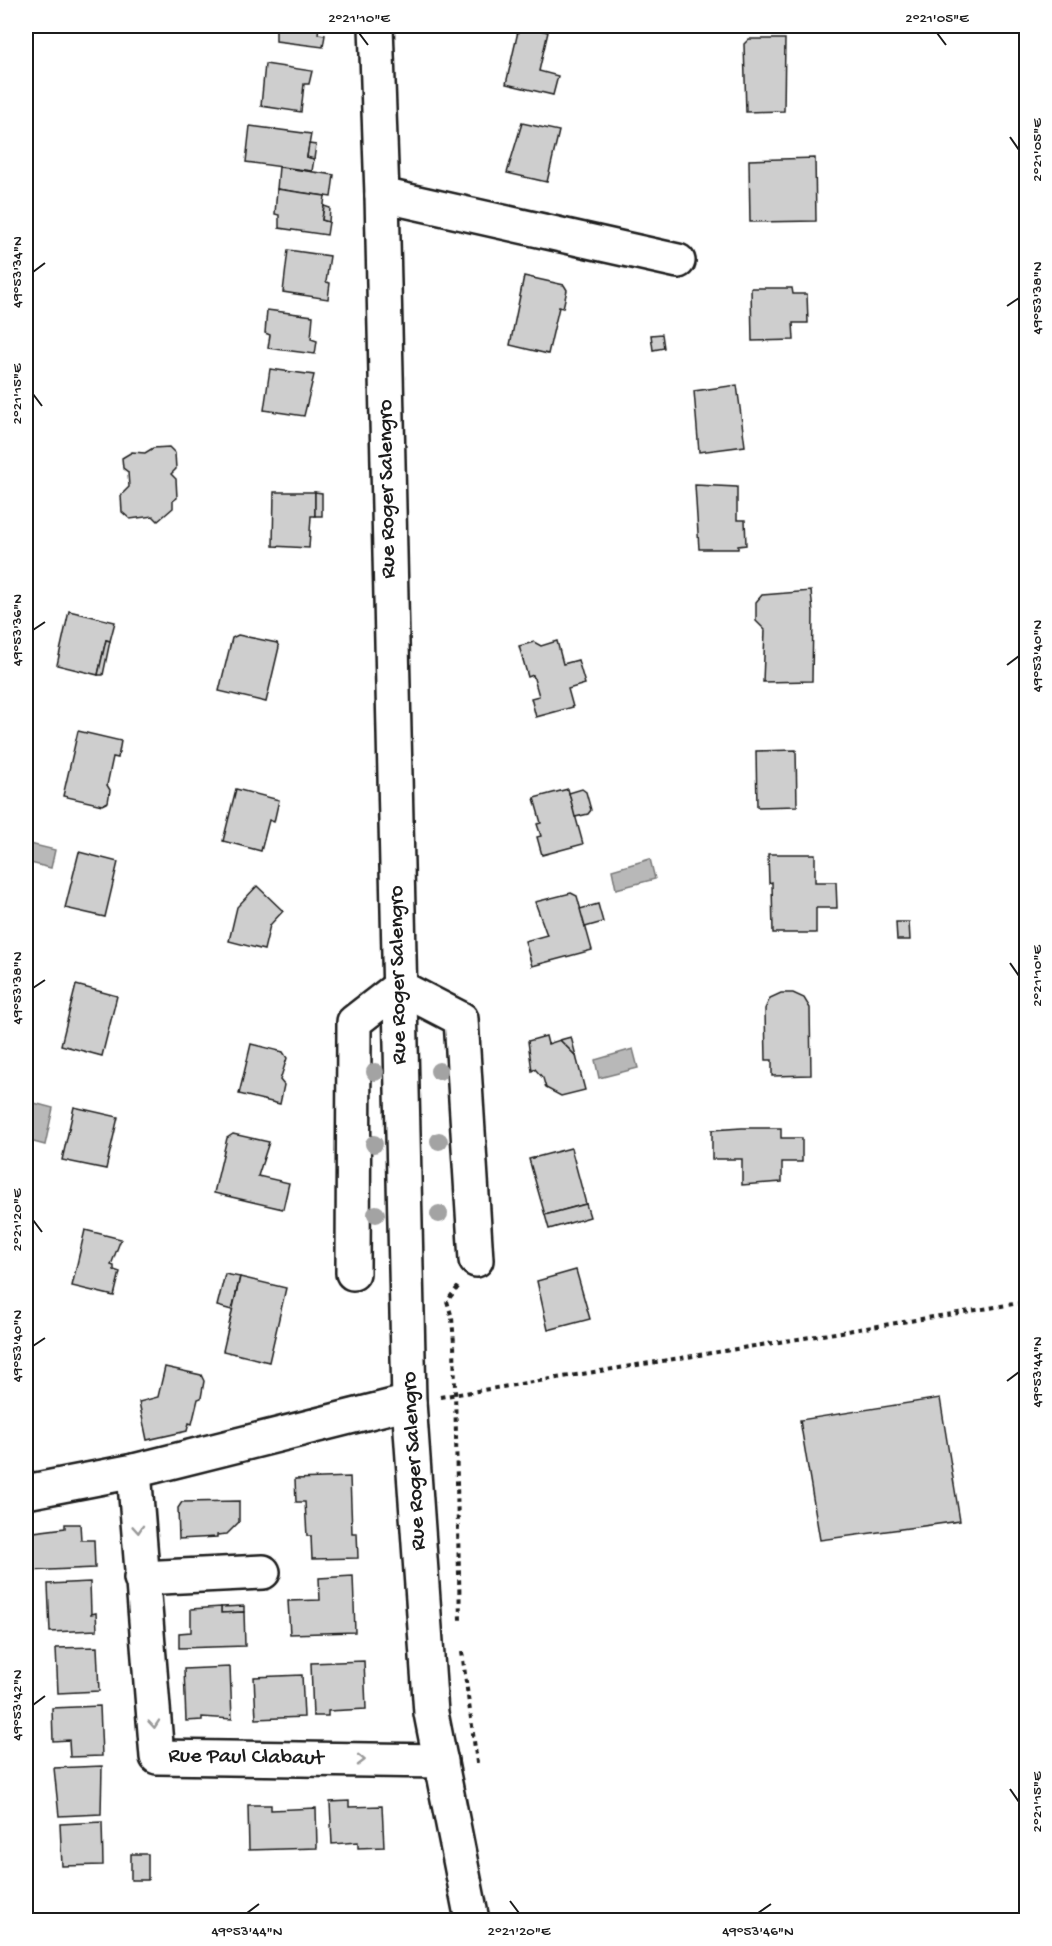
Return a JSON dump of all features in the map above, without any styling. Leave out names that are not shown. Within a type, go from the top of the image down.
[{"type":"street","name":"Rue Roger Salengro","points":[[376,26],[382,195],[409,1402],[431,1713],[467,1915]]},
{"type":"street","points":[[382,195],[678,261]]},
{"type":"street","points":[[353,1272],[354,1022],[399,987],[461,1019],[476,1260]]},
{"type":"street","points":[[26,1492],[134,1471],[409,1402]]},
{"type":"street","name":"Rue Paul Clabaut","points":[[134,1471],[157,1757],[441,1761]]},
{"type":"street","points":[[141,1578],[263,1572]]},
{"type":"path","points":[[460,1631],[455,1394],[452,1318],[447,1301],[476,1260]]},
{"type":"path","points":[[409,1402],[1026,1302]]},
{"type":"path","points":[[461,1642],[478,1769]]},
{"type":"shaded area","points":[[26,843],[55,850],[51,868],[26,862]]},
{"type":"shaded area","points":[[650,859],[655,879],[616,889],[612,870]]},
{"type":"shaded area","points":[[633,1049],[638,1068],[599,1078],[595,1060]]},
{"type":"shaded area","points":[[34,1103],[53,1108],[45,1145],[26,1140]]},
{"type":"building","points":[[272,26],[319,26],[318,34],[325,35],[323,47],[276,41],[276,28]]},
{"type":"building","points":[[514,26],[536,26],[535,29],[548,32],[539,71],[558,76],[553,95],[506,84],[519,27]]},
{"type":"building","points":[[749,39],[785,39],[784,111],[746,112],[744,44]]},
{"type":"building","points":[[265,64],[312,71],[309,84],[304,84],[301,112],[261,106]]},
{"type":"building","points":[[522,123],[559,131],[547,182],[507,173]]},
{"type":"building","points":[[250,126],[311,134],[307,157],[314,159],[312,171],[246,162]]},
{"type":"building","points":[[309,144],[316,145],[314,159],[307,157]]},
{"type":"building","points":[[815,158],[816,221],[750,222],[749,160]]},
{"type":"building","points":[[279,167],[334,175],[331,197],[277,189]]},
{"type":"building","points":[[277,189],[325,196],[322,220],[329,222],[327,235],[279,228],[279,215],[275,214]]},
{"type":"building","points":[[324,206],[330,208],[329,222],[322,220]]},
{"type":"building","points":[[288,250],[330,256],[326,282],[330,283],[328,299],[283,292]]},
{"type":"building","points":[[524,276],[564,285],[567,290],[563,308],[559,307],[548,354],[510,345]]},
{"type":"building","points":[[751,288],[792,288],[793,294],[807,294],[808,323],[793,323],[794,340],[752,341]]},
{"type":"building","points":[[267,310],[313,316],[311,339],[317,341],[315,354],[268,348],[270,335],[265,333]]},
{"type":"building","points":[[662,334],[664,348],[653,350],[651,335]]},
{"type":"building","points":[[270,369],[314,375],[304,416],[264,410]]},
{"type":"building","points":[[737,385],[745,446],[699,452],[694,391]]},
{"type":"building","points":[[169,447],[175,453],[176,469],[171,474],[176,479],[177,498],[173,501],[173,508],[158,521],[153,516],[130,519],[122,512],[121,495],[129,487],[128,472],[123,468],[122,458],[132,452],[145,453],[153,448]]},
{"type":"building","points":[[695,485],[737,487],[737,520],[745,520],[746,545],[738,546],[738,549],[699,549]]},
{"type":"building","points":[[274,492],[315,492],[315,516],[311,516],[309,548],[273,546]]},
{"type":"building","points":[[315,492],[322,493],[322,516],[315,516]]},
{"type":"building","points":[[811,591],[812,681],[763,682],[765,630],[756,621],[756,602],[762,595]]},
{"type":"building","points":[[69,611],[115,622],[110,641],[106,640],[98,675],[57,665]]},
{"type":"building","points":[[238,635],[277,643],[279,647],[266,702],[219,691],[232,638]]},
{"type":"building","points":[[106,640],[110,641],[103,675],[98,675]]},
{"type":"building","points":[[557,641],[563,664],[578,660],[585,684],[568,689],[573,707],[536,717],[531,698],[539,696],[533,675],[528,677],[519,646],[534,642],[541,646]]},
{"type":"building","points":[[78,731],[121,741],[118,758],[113,757],[107,785],[110,790],[108,802],[102,805],[63,796]]},
{"type":"building","points":[[796,750],[797,806],[757,807],[756,751]]},
{"type":"building","points":[[236,789],[279,800],[274,822],[269,820],[261,851],[223,841]]},
{"type":"building","points":[[568,789],[583,844],[542,855],[537,837],[541,836],[537,824],[541,823],[534,798]]},
{"type":"building","points":[[582,789],[586,792],[591,810],[588,814],[575,817],[569,793]]},
{"type":"building","points":[[79,852],[118,862],[105,917],[65,908]]},
{"type":"building","points":[[768,854],[815,854],[815,882],[836,882],[837,908],[816,908],[816,933],[773,933],[772,882],[769,883]]},
{"type":"building","points":[[257,886],[283,911],[270,925],[264,950],[229,941],[237,907]]},
{"type":"building","points":[[571,893],[577,896],[592,950],[532,966],[525,941],[547,935],[535,902]]},
{"type":"building","points":[[598,904],[603,922],[585,927],[580,909]]},
{"type":"building","points":[[896,922],[909,922],[910,940],[897,940]]},
{"type":"building","points":[[76,985],[117,996],[102,1056],[61,1045]]},
{"type":"building","points":[[781,993],[793,993],[804,998],[810,1008],[811,1075],[772,1076],[772,1060],[766,1060],[765,1009],[770,998]]},
{"type":"building","points":[[546,1036],[548,1044],[560,1040],[576,1056],[585,1090],[561,1096],[546,1088],[543,1078],[535,1069],[532,1071],[528,1041]]},
{"type":"building","points":[[571,1037],[576,1056],[560,1040]]},
{"type":"building","points":[[251,1044],[283,1052],[287,1058],[280,1080],[284,1085],[280,1104],[239,1094]]},
{"type":"building","points":[[74,1107],[118,1117],[106,1169],[62,1160]]},
{"type":"building","points":[[781,1128],[781,1138],[802,1138],[802,1162],[782,1162],[782,1182],[742,1185],[742,1159],[712,1159],[712,1130]]},
{"type":"building","points":[[233,1134],[269,1142],[258,1176],[289,1183],[283,1209],[214,1193],[227,1138]]},
{"type":"building","points":[[571,1148],[586,1204],[545,1215],[529,1159]]},
{"type":"building","points":[[586,1204],[590,1217],[549,1229],[545,1215]]},
{"type":"building","points":[[85,1230],[121,1239],[111,1265],[114,1266],[114,1270],[120,1272],[114,1296],[72,1286]]},
{"type":"building","points":[[576,1270],[590,1319],[548,1330],[537,1281]]},
{"type":"building","points":[[225,1274],[240,1277],[232,1310],[217,1306]]},
{"type":"building","points":[[240,1277],[286,1288],[269,1362],[223,1351]]},
{"type":"building","points":[[165,1367],[201,1375],[204,1381],[201,1398],[198,1399],[192,1424],[189,1423],[187,1431],[147,1440],[139,1402],[158,1397]]},
{"type":"building","points":[[940,1398],[960,1521],[820,1540],[800,1420]]},
{"type":"building","points":[[350,1477],[352,1533],[357,1533],[358,1558],[312,1559],[311,1536],[307,1536],[305,1502],[296,1502],[295,1479]]},
{"type":"building","points":[[239,1501],[239,1522],[227,1534],[217,1535],[217,1537],[179,1539],[178,1508],[182,1502]]},
{"type":"building","points":[[65,1524],[80,1524],[81,1540],[94,1540],[95,1568],[26,1571],[26,1533],[65,1528]]},
{"type":"building","points":[[353,1576],[355,1632],[290,1634],[288,1601],[320,1600],[319,1578]]},
{"type":"building","points":[[90,1582],[91,1614],[96,1613],[97,1630],[50,1632],[48,1584]]},
{"type":"building","points":[[244,1606],[244,1612],[221,1613],[221,1607]]},
{"type":"building","points":[[221,1607],[221,1613],[244,1612],[245,1646],[179,1648],[179,1633],[191,1632],[191,1609]]},
{"type":"building","points":[[97,1647],[99,1691],[58,1693],[56,1648]]},
{"type":"building","points":[[364,1661],[366,1709],[328,1711],[328,1716],[313,1716],[311,1663]]},
{"type":"building","points":[[230,1667],[232,1719],[202,1717],[202,1720],[186,1721],[184,1669]]},
{"type":"building","points":[[302,1675],[304,1717],[256,1719],[254,1677]]},
{"type":"building","points":[[100,1706],[102,1756],[70,1757],[69,1740],[53,1741],[52,1708]]},
{"type":"building","points":[[102,1766],[101,1814],[59,1816],[54,1768]]},
{"type":"building","points":[[349,1801],[349,1807],[382,1806],[384,1847],[358,1848],[358,1842],[332,1844],[330,1802]]},
{"type":"building","points":[[248,1805],[271,1805],[271,1810],[316,1808],[317,1848],[249,1850]]},
{"type":"building","points":[[102,1822],[103,1865],[62,1866],[60,1824]]},
{"type":"building","points":[[131,1854],[148,1854],[148,1880],[131,1880]]}]
